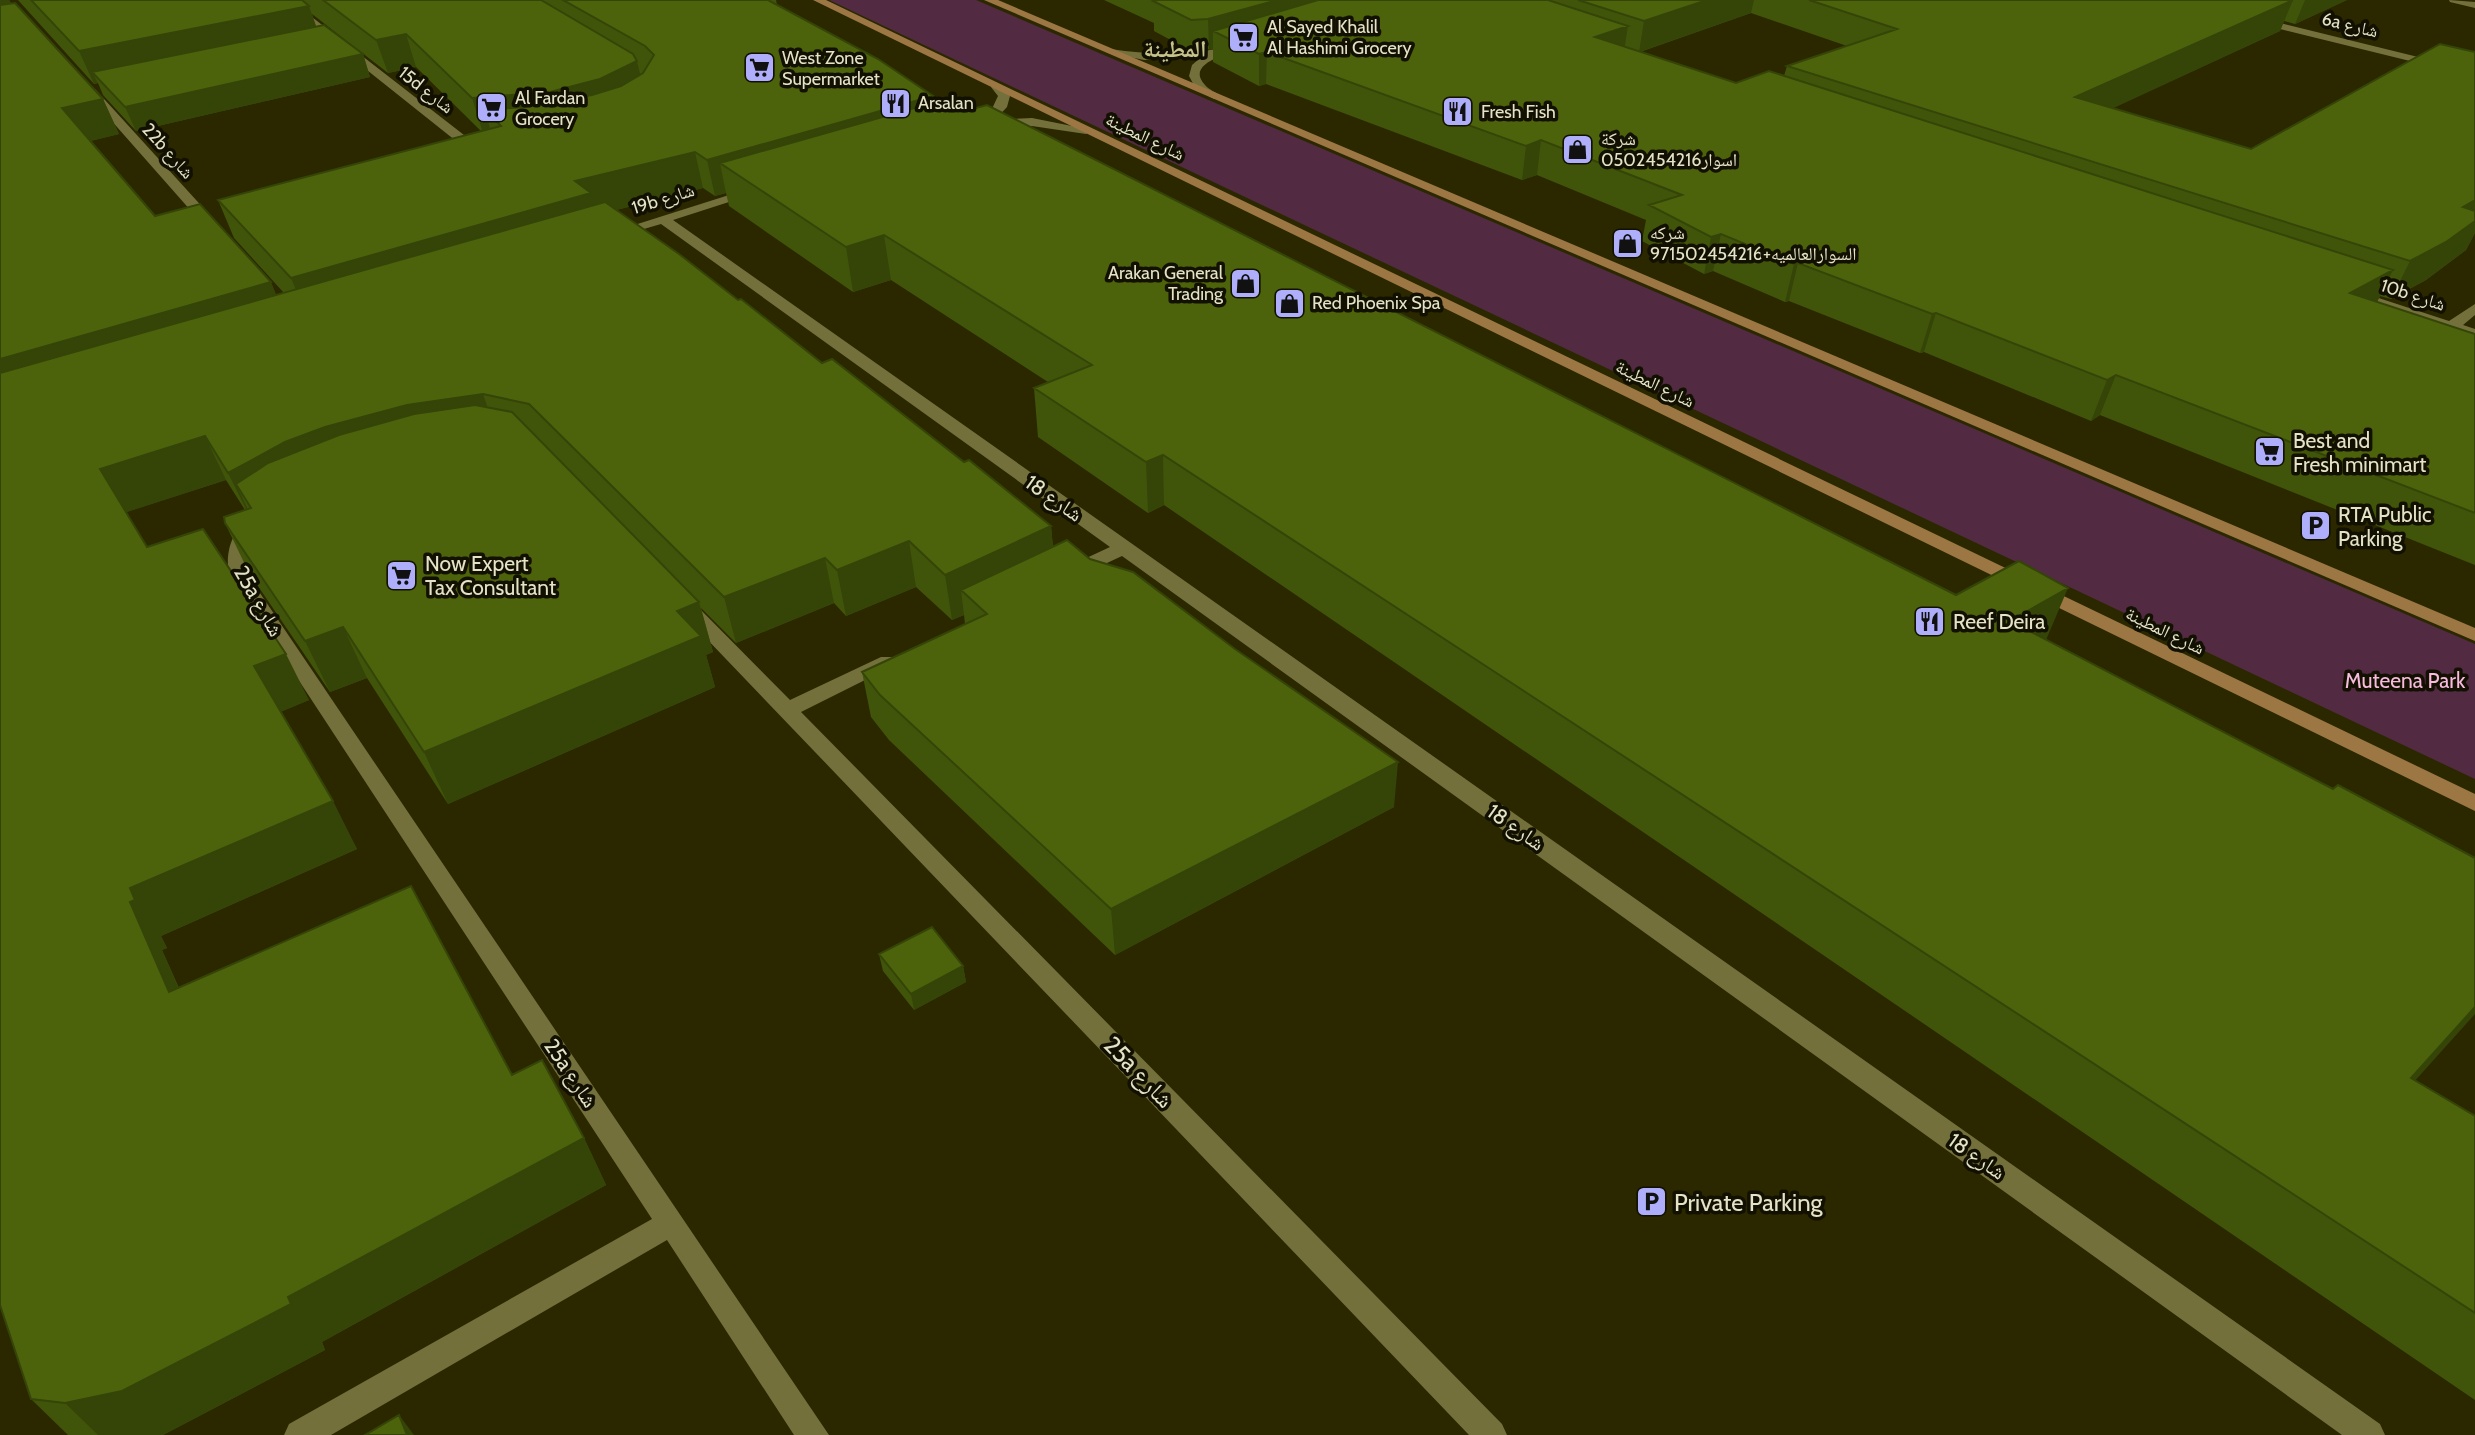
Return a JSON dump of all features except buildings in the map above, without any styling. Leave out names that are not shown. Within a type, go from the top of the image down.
[{"type":"street","name":"شارع المطينة","points":[[818,0],[2475,803]]},
{"type":"street","points":[[989,0],[2475,635]]},
{"type":"street","points":[[2454,0],[2475,5]]},
{"type":"street","name":"15d شارع","points":[[294,4],[335,40],[460,138],[502,142]]},
{"type":"street","name":"6a شارع","points":[[2241,16],[2475,74]]},
{"type":"street","points":[[322,43],[335,40]]},
{"type":"street","points":[[1111,52],[1158,58],[1210,56],[1248,45]]},
{"type":"street","points":[[1210,56],[1198,65],[1195,76],[1200,87],[1214,96]]},
{"type":"street","points":[[2454,69],[2475,57]]},
{"type":"street","name":"22b شارع","points":[[92,87],[218,233]]},
{"type":"street","points":[[997,87],[1004,96],[1003,106],[995,116],[967,128],[1032,122],[1086,130]]},
{"type":"street","name":"19b شارع","points":[[596,239],[766,188]]},
{"type":"street","name":"شارع 18","points":[[663,219],[2369,1435]]},
{"type":"street","name":"10b شارع","points":[[2332,286],[2475,334]]},
{"type":"street","points":[[2452,326],[2475,308]]},
{"type":"street","name":"25a شارع","points":[[270,514],[241,538],[234,557],[238,574],[813,1435]]},
{"type":"street","points":[[1049,584],[1124,548]]},
{"type":"street","name":"25a شارع","points":[[675,594],[1491,1435]]},
{"type":"street","points":[[787,710],[911,650]]},
{"type":"street","points":[[300,1435],[671,1223]]},
{"type":"green space","name":"Muteena Park","points":[[829,0],[976,0],[2475,644],[2475,779]]},
{"type":"place","name":"Al Sayed Khalil Al Hashimi Grocery","points":[[1244,37]]},
{"type":"place","name":"West Zone Supermarket","points":[[759,68]]},
{"type":"place","name":"Arsalan","points":[[895,103]]},
{"type":"place","name":"Al Fardan Grocery","points":[[492,108]]},
{"type":"place","name":"Fresh Fish","points":[[1458,112]]},
{"type":"place","name":"شركة اسوار0502454216","points":[[1578,149]]},
{"type":"place","name":"شركه السوارالعالميه+971502454216","points":[[1627,243]]},
{"type":"place","name":"Arakan General Trading","points":[[1246,283]]},
{"type":"place","name":"Red Phoenix Spa","points":[[1289,303]]},
{"type":"place","name":"Best and Fresh minimart","points":[[2270,452]]},
{"type":"place","name":"RTA Public Parking","points":[[2315,526]]},
{"type":"place","name":"Now Expert Tax Consultant","points":[[402,575]]},
{"type":"place","name":"Reef Deira","points":[[1930,621]]},
{"type":"place","name":"Private Parking","points":[[1651,1202]]},
{"type":"district","name":"المطينة","points":[[1175,49]]}]
